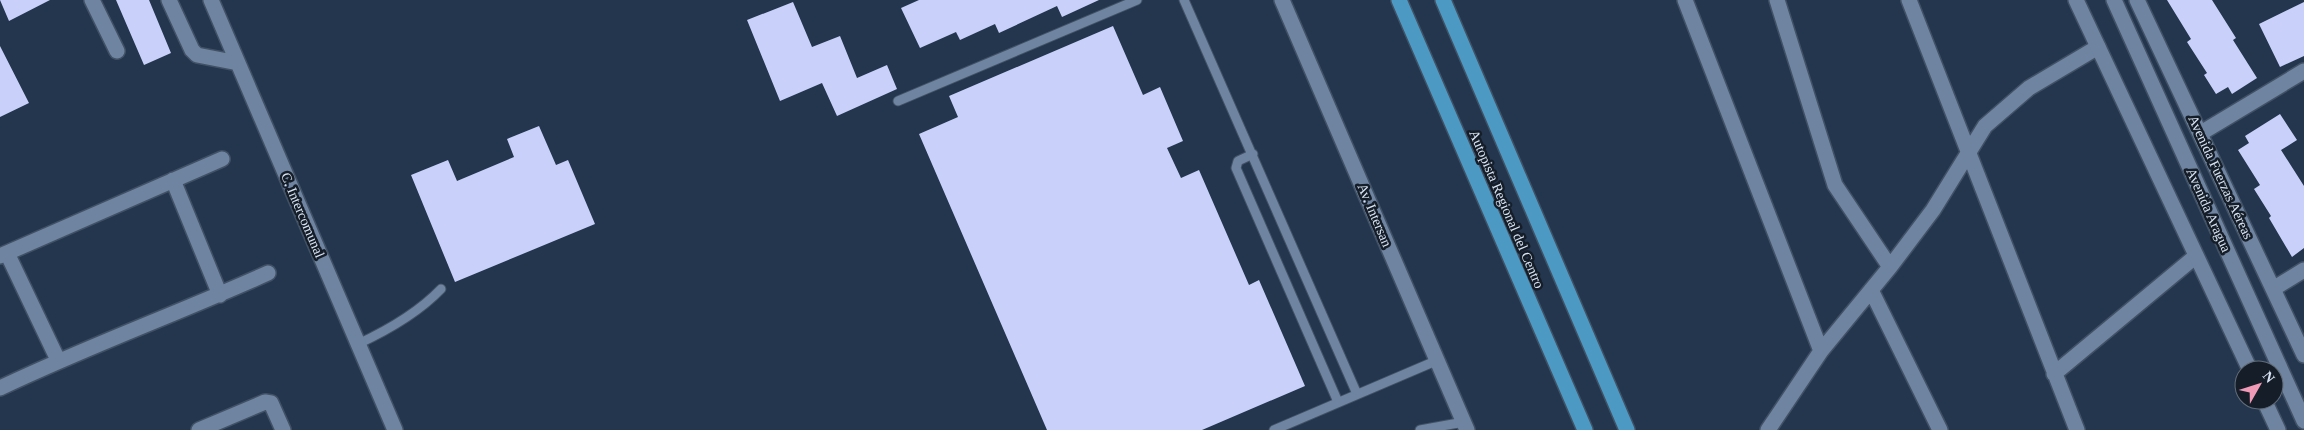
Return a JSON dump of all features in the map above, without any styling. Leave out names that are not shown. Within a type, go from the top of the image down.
[{"type":"highway","name":"Autopista Regional del Centro","points":[[1399,0],[1585,430]]},
{"type":"highway","name":"Autopista Regional del Centro","points":[[1443,0],[1627,430]]},
{"type":"street","points":[[92,0],[118,51]]},
{"type":"street","points":[[169,0],[192,50],[197,55],[238,63]]},
{"type":"street","name":"C. Intercomunal","points":[[211,0],[395,430]]},
{"type":"street","name":"Av. Intersan","points":[[1282,0],[1466,426]]},
{"type":"street","points":[[1685,0],[1821,351]]},
{"type":"street","points":[[1777,0],[1834,185],[1890,267]]},
{"type":"street","points":[[1909,0],[2077,430]]},
{"type":"street","points":[[2076,0],[2245,360]]},
{"type":"street","name":"Avenida Aragua","points":[[2114,0],[2304,421]]},
{"type":"street","name":"Avenida Fuerzas Aéreas","points":[[2137,0],[2201,132],[2304,355]]},
{"type":"street","points":[[1768,430],[1821,351],[1890,267],[1933,210],[1985,126],[2028,88],[2098,47]]},
{"type":"street","points":[[2201,132],[2304,71]]},
{"type":"street","points":[[58,360],[4,254],[222,159]]},
{"type":"street","points":[[173,180],[220,295]]},
{"type":"street","points":[[2054,374],[2196,256]]},
{"type":"street","points":[[2273,289],[2304,270]]},
{"type":"street","points":[[0,388],[58,360],[220,295],[268,273]]},
{"type":"street","points":[[1871,290],[1940,430]]},
{"type":"street","points":[[198,430],[258,403],[265,402],[271,403],[283,430]]},
{"type":"street","points":[[2269,410],[2278,430]]},
{"type":"lane","points":[[898,101],[1137,0]]},
{"type":"lane","points":[[1184,0],[1357,394]]},
{"type":"lane","points":[[1252,154],[1238,161],[1236,168],[1338,402]]},
{"type":"lane","points":[[358,344],[381,333],[428,302],[441,289]]},
{"type":"lane","points":[[1274,430],[1438,360]]},
{"type":"lane","points":[[1420,430],[1466,426]]},
{"type":"building","points":[[0,0],[50,0],[9,21]]},
{"type":"building","points":[[116,0],[149,0],[171,53],[144,65]]},
{"type":"building","points":[[919,0],[1099,0],[1062,17],[1057,6],[999,33],[995,24],[960,40],[956,32],[920,48],[901,8]]},
{"type":"building","points":[[2167,0],[2212,0],[2236,38],[2233,40],[2257,78],[2232,94],[2228,87],[2216,94],[2204,75],[2207,73],[2187,42],[2191,39]]},
{"type":"building","points":[[793,2],[812,47],[840,36],[857,78],[887,65],[897,89],[837,116],[822,83],[780,101],[747,20]]},
{"type":"building","points":[[2304,2],[2304,56],[2280,67],[2259,24]]},
{"type":"building","points":[[1113,26],[1143,95],[1160,87],[1183,141],[1167,148],[1181,178],[1199,170],[1249,285],[1259,280],[1305,386],[1202,430],[1047,430],[919,134],[958,117],[949,96]]},
{"type":"building","points":[[0,46],[29,103],[0,117]]},
{"type":"building","points":[[2280,114],[2297,140],[2281,150],[2304,186],[2304,248],[2292,257],[2269,218],[2271,216],[2254,189],[2260,185],[2238,150],[2249,143],[2245,136]]},
{"type":"building","points":[[539,126],[556,165],[568,160],[595,224],[455,282],[411,175],[448,160],[457,181],[514,157],[507,139]]}]
